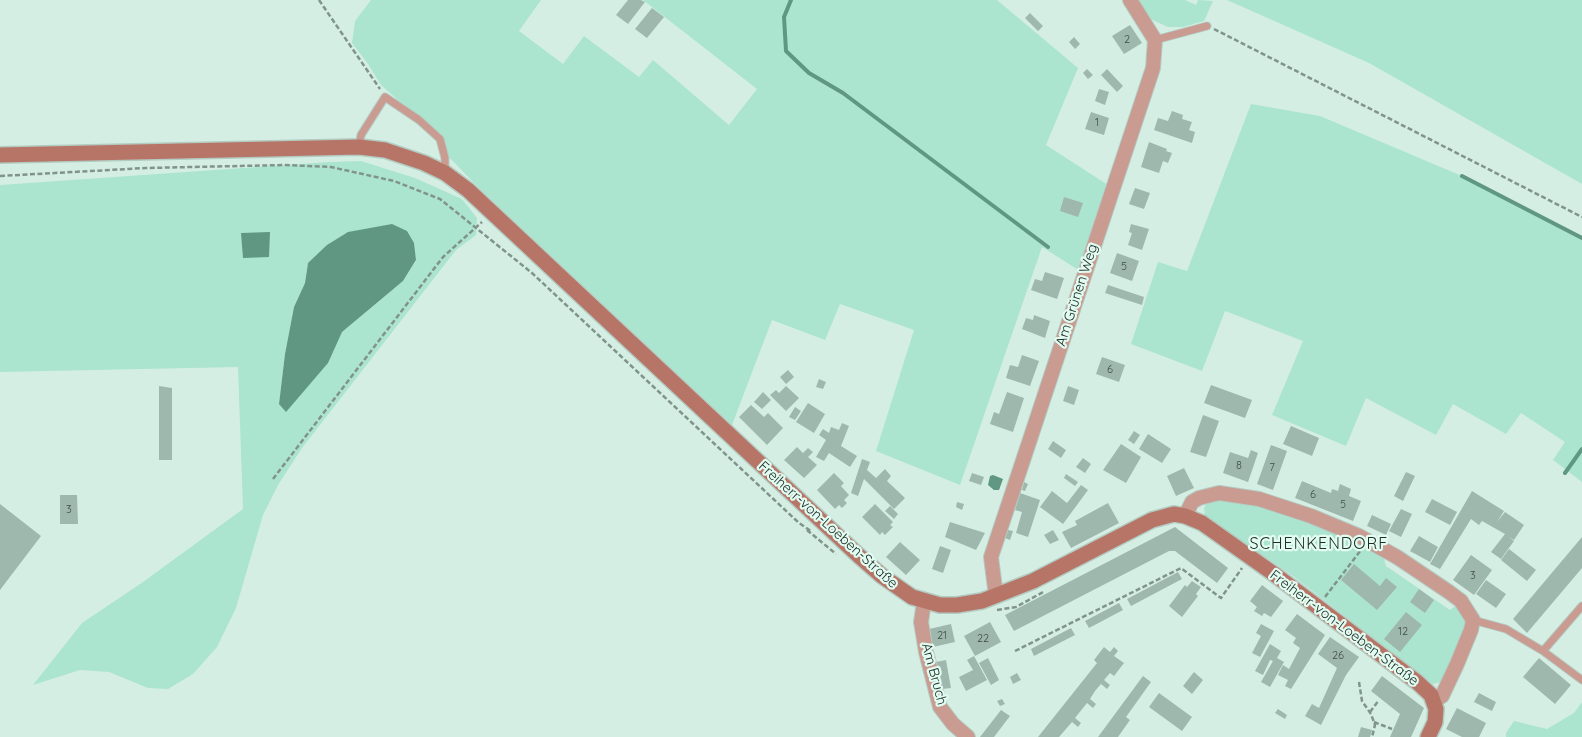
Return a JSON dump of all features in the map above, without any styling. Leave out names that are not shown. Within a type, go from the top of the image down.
[{"type":"main road","name":"Freiherr-von-Loeben-Straße","points":[[0,155],[358,146],[403,155],[445,173],[468,190],[882,576],[900,590],[924,602],[957,605],[996,596],[1034,581],[1152,520],[1174,514],[1185,516],[1202,523],[1246,562],[1318,607],[1417,682],[1434,701]]},
{"type":"main road","points":[[1428,737],[1435,722],[1436,709],[1434,701]]},
{"type":"street","points":[[1130,0],[1155,40]]},
{"type":"street","name":"Am Grünen Weg","points":[[996,596],[991,557],[1153,68],[1155,40]]},
{"type":"street","points":[[1185,516],[1192,502],[1218,493],[1259,499],[1311,516],[1366,540],[1397,557],[1455,596],[1469,611],[1473,620],[1471,630],[1442,696],[1434,701]]},
{"type":"street","name":"Am Bruch","points":[[924,602],[921,622],[926,652],[940,707],[953,724],[968,737]]},
{"type":"lane","points":[[1155,40],[1207,26]]},
{"type":"lane","points":[[358,146],[361,135],[385,97],[418,120],[440,140],[445,158],[445,173]]},
{"type":"lane","points":[[1544,651],[1582,606]]},
{"type":"lane","points":[[1473,620],[1506,629],[1544,651],[1582,680]]},
{"type":"path","points":[[319,0],[385,97]]},
{"type":"path","points":[[1207,26],[1582,218]]},
{"type":"path","points":[[0,176],[146,168],[285,165],[331,167],[394,181],[440,199],[477,226],[532,273],[749,476]]},
{"type":"path","points":[[273,479],[443,257],[477,226]]},
{"type":"path","points":[[798,523],[841,558]]},
{"type":"path","points":[[1318,607],[1366,540]]},
{"type":"path","points":[[1235,562],[1246,562]]},
{"type":"path","points":[[1246,562],[1250,573]]},
{"type":"path","points":[[1015,651],[1181,568],[1221,598],[1246,562]]},
{"type":"path","points":[[988,611],[1016,607],[1050,589]]},
{"type":"path","points":[[1359,682],[1362,701],[1374,722],[1372,737]]},
{"type":"path","points":[[1370,712],[1379,700]]},
{"type":"path","points":[[1374,722],[1392,729]]},
{"type":"shaded area","points":[[371,0],[541,0],[519,31],[563,64],[584,36],[639,77],[653,60],[729,125],[757,89],[643,0],[997,0],[1078,68],[1046,145],[1108,185],[1080,271],[1042,247],[960,485],[876,451],[914,330],[840,304],[825,340],[772,320],[732,425],[480,189],[445,153],[426,125],[381,85],[352,43],[355,21]]},
{"type":"shaded area","points":[[1135,0],[1185,0],[1196,5],[1198,0],[1213,1],[1204,21],[1183,27],[1168,27],[1146,17]]},
{"type":"shaded area","points":[[1227,0],[1582,0],[1582,184],[1369,63]]},
{"type":"shaded area","points":[[1251,104],[1320,116],[1462,176],[1582,238],[1582,482],[1553,460],[1565,442],[1521,413],[1506,434],[1453,404],[1436,435],[1366,398],[1346,446],[1272,415],[1303,341],[1225,311],[1202,371],[1131,344],[1158,262],[1187,271]]},
{"type":"shaded area","points":[[361,161],[415,178],[462,199],[477,218],[476,235],[456,250],[302,448],[278,485],[263,515],[236,608],[217,647],[193,674],[168,689],[148,688],[109,672],[80,670],[33,685],[82,623],[143,582],[243,509],[238,367],[0,372],[0,185]],"holes":[[[414,243],[416,261],[403,281],[342,332],[279,404],[285,354],[294,307],[305,283],[308,263]]]},
{"type":"shaded area","points":[[392,224],[407,231],[414,243],[416,260],[403,281],[342,332],[328,363],[286,412],[279,404],[285,354],[294,307],[305,283],[308,263],[327,245],[348,232]]},
{"type":"shaded area","points":[[270,232],[269,257],[243,258],[241,233]]},
{"type":"shaded area","points":[[993,475],[1003,479],[999,490],[994,490],[988,485],[990,476]]},
{"type":"shaded area","points":[[1220,496],[1309,520],[1357,540],[1383,555],[1386,566],[1450,610],[1457,605],[1465,614],[1466,627],[1441,682],[1433,684],[1293,576],[1205,516],[1204,508],[1209,499]]},
{"type":"shaded area","points":[[1582,702],[1582,737],[1506,737],[1506,733],[1514,721],[1547,729],[1574,713]]},
{"type":"building","points":[[628,0],[641,0],[645,2],[628,24],[616,15]]},
{"type":"building","points":[[652,8],[664,17],[647,38],[635,29]]},
{"type":"building","points":[[1030,13],[1043,26],[1038,31],[1025,18]]},
{"type":"building","points":[[1130,25],[1142,43],[1124,54],[1112,36]]},
{"type":"building","points":[[1074,37],[1080,44],[1075,49],[1069,42]]},
{"type":"building","points":[[1087,69],[1093,75],[1088,79],[1083,73]]},
{"type":"building","points":[[1107,69],[1123,86],[1117,92],[1101,75]]},
{"type":"building","points":[[1099,89],[1109,92],[1105,105],[1095,101]]},
{"type":"building","points":[[1172,111],[1183,115],[1182,119],[1192,122],[1189,130],[1195,132],[1192,143],[1154,130],[1158,118],[1168,121]]},
{"type":"building","points":[[1091,112],[1109,118],[1104,135],[1085,129]]},
{"type":"building","points":[[1149,142],[1172,153],[1168,163],[1163,161],[1159,173],[1141,167]]},
{"type":"building","points":[[1135,188],[1150,193],[1144,209],[1129,204]]},
{"type":"building","points":[[1064,197],[1083,203],[1078,217],[1060,211]]},
{"type":"building","points":[[1131,224],[1149,229],[1142,250],[1128,245],[1132,233],[1129,232]]},
{"type":"building","points":[[1117,253],[1139,261],[1132,281],[1110,273]]},
{"type":"building","points":[[1045,272],[1064,278],[1057,299],[1031,290],[1035,279],[1042,281]]},
{"type":"building","points":[[1108,285],[1144,297],[1142,305],[1105,293]]},
{"type":"building","points":[[1034,315],[1050,321],[1045,338],[1022,329],[1026,318],[1033,320]]},
{"type":"building","points":[[1022,355],[1039,361],[1030,386],[1006,378],[1010,365],[1018,367]]},
{"type":"building","points":[[1102,357],[1125,365],[1119,382],[1096,374]]},
{"type":"building","points":[[788,370],[794,377],[786,384],[780,377]]},
{"type":"building","points":[[819,379],[826,382],[823,389],[816,387]]},
{"type":"building","points":[[1211,385],[1252,400],[1245,418],[1204,403]]},
{"type":"building","points":[[159,386],[172,388],[172,460],[159,460]]},
{"type":"building","points":[[786,386],[799,398],[786,411],[770,395],[776,390],[779,393]]},
{"type":"building","points":[[1068,386],[1079,390],[1074,405],[1063,401]]},
{"type":"building","points":[[763,392],[771,400],[762,409],[754,402]]},
{"type":"building","points":[[1007,392],[1024,398],[1013,432],[990,424],[994,412],[999,414]]},
{"type":"building","points":[[808,403],[825,414],[814,433],[796,422]]},
{"type":"building","points":[[751,405],[764,417],[768,413],[783,428],[767,445],[739,417]]},
{"type":"building","points":[[795,407],[801,411],[795,420],[789,417]]},
{"type":"building","points":[[1203,415],[1219,421],[1206,457],[1190,452]]},
{"type":"building","points":[[842,423],[849,426],[841,446],[857,456],[850,467],[829,453],[824,461],[816,457],[826,440],[819,435],[823,429],[829,433],[831,427],[839,430]]},
{"type":"building","points":[[1291,426],[1319,438],[1312,456],[1283,444]]},
{"type":"building","points":[[1134,431],[1140,435],[1134,444],[1128,440]]},
{"type":"building","points":[[1148,434],[1171,449],[1162,463],[1139,449]]},
{"type":"building","points":[[1053,441],[1066,450],[1061,458],[1048,449]]},
{"type":"building","points":[[1121,444],[1141,457],[1126,483],[1103,470]]},
{"type":"building","points":[[1271,445],[1287,451],[1273,490],[1257,484]]},
{"type":"building","points":[[797,447],[803,453],[808,448],[813,452],[808,457],[817,465],[804,478],[784,460]]},
{"type":"building","points":[[1251,450],[1258,453],[1248,482],[1223,473],[1230,452],[1248,458]]},
{"type":"building","points":[[1083,458],[1091,464],[1085,473],[1076,467]]},
{"type":"building","points":[[862,459],[870,462],[867,470],[876,478],[885,469],[891,476],[887,481],[905,498],[894,509],[864,479],[858,496],[851,493]]},
{"type":"building","points":[[1184,468],[1194,488],[1176,496],[1167,476]]},
{"type":"building","points":[[1406,472],[1415,476],[1403,501],[1394,496]]},
{"type":"building","points":[[834,473],[844,483],[841,486],[849,495],[844,500],[847,503],[842,508],[839,505],[835,509],[817,490]]},
{"type":"building","points":[[972,473],[984,477],[981,485],[969,481]]},
{"type":"building","points":[[1066,474],[1078,482],[1075,486],[1064,478]]},
{"type":"building","points":[[1302,481],[1331,493],[1332,489],[1338,491],[1340,484],[1351,489],[1349,496],[1361,501],[1353,521],[1295,498]]},
{"type":"building","points":[[1024,482],[1028,484],[1025,491],[1022,490]]},
{"type":"building","points":[[1081,485],[1088,490],[1063,524],[1040,507],[1052,491],[1067,503]]},
{"type":"building","points":[[1472,491],[1504,511],[1497,522],[1505,512],[1524,525],[1514,540],[1509,537],[1514,541],[1501,559],[1491,552],[1505,534],[1482,521],[1479,525],[1471,519],[1440,569],[1430,564]]},
{"type":"building","points":[[1020,493],[1040,500],[1028,537],[1016,533],[1022,512],[1015,510]]},
{"type":"building","points":[[60,495],[77,495],[78,524],[60,524]]},
{"type":"building","points":[[1432,499],[1457,512],[1450,525],[1425,512]]},
{"type":"building","points":[[957,502],[964,504],[962,510],[956,507]]},
{"type":"building","points":[[1108,503],[1119,523],[1071,548],[1062,532],[1077,525],[1075,521]]},
{"type":"building","points":[[0,504],[41,536],[0,590]]},
{"type":"building","points":[[875,504],[893,522],[890,525],[893,527],[885,535],[882,532],[880,535],[862,517]]},
{"type":"building","points":[[890,506],[898,514],[894,519],[885,511]]},
{"type":"building","points":[[1401,509],[1412,514],[1401,537],[1389,531]]},
{"type":"building","points":[[1372,515],[1391,524],[1386,535],[1367,526]]},
{"type":"building","points":[[950,522],[985,533],[976,550],[945,537]]},
{"type":"building","points":[[1175,527],[1228,568],[1217,583],[1175,551],[1169,551],[1014,631],[1005,615]]},
{"type":"building","points":[[1008,530],[1013,531],[1010,540],[1005,538]]},
{"type":"building","points":[[1053,530],[1059,540],[1050,544],[1044,535]]},
{"type":"building","points":[[1419,536],[1438,547],[1430,562],[1410,551]]},
{"type":"building","points":[[1582,537],[1582,568],[1527,633],[1513,619]]},
{"type":"building","points":[[900,542],[920,560],[906,575],[886,557]]},
{"type":"building","points":[[940,546],[951,550],[943,573],[932,569]]},
{"type":"building","points":[[1509,549],[1536,570],[1527,581],[1501,560]]},
{"type":"building","points":[[1471,555],[1492,570],[1474,595],[1453,580]]},
{"type":"building","points":[[1354,564],[1380,586],[1386,578],[1397,587],[1377,610],[1341,580]]},
{"type":"building","points":[[1178,572],[1182,579],[1131,606],[1127,599]]},
{"type":"building","points":[[1486,580],[1506,594],[1496,608],[1476,594]]},
{"type":"building","points":[[1192,581],[1201,587],[1196,594],[1198,596],[1182,617],[1169,606],[1185,585],[1187,587]]},
{"type":"building","points":[[1262,585],[1283,601],[1271,617],[1264,613],[1262,616],[1254,611],[1257,607],[1250,601]]},
{"type":"building","points":[[1419,589],[1434,600],[1425,613],[1410,602]]},
{"type":"building","points":[[1119,603],[1123,610],[1089,628],[1085,621]]},
{"type":"building","points":[[1406,612],[1422,625],[1400,652],[1384,639]]},
{"type":"building","points":[[1297,614],[1325,635],[1291,689],[1285,686],[1288,680],[1278,675],[1283,665],[1289,669],[1300,648],[1293,643],[1296,638],[1285,630]]},
{"type":"building","points":[[990,622],[1001,642],[975,656],[964,636]]},
{"type":"building","points":[[951,624],[955,642],[933,647],[929,629]]},
{"type":"building","points":[[1261,624],[1274,631],[1260,657],[1252,653],[1261,636],[1256,633]]},
{"type":"building","points":[[1071,628],[1075,635],[1034,656],[1031,649]]},
{"type":"building","points":[[1330,637],[1359,657],[1346,675],[1321,725],[1305,716],[1312,704],[1319,708],[1337,668],[1318,654]]},
{"type":"building","points":[[1270,644],[1281,651],[1277,658],[1284,662],[1270,687],[1261,682],[1273,661],[1270,660],[1263,675],[1255,671]]},
{"type":"building","points":[[1104,647],[1110,652],[1114,647],[1118,651],[1114,656],[1124,663],[1114,676],[1110,673],[1104,680],[1110,685],[1107,689],[1101,684],[1095,691],[1090,699],[1096,704],[1093,708],[1087,703],[1075,718],[1081,723],[1078,727],[1072,722],[1059,737],[1038,737],[1097,663],[1094,660]]},
{"type":"building","points":[[974,656],[987,680],[966,691],[959,677],[973,670],[967,660]]},
{"type":"building","points":[[988,658],[999,680],[991,685],[979,663]]},
{"type":"building","points":[[1539,658],[1571,685],[1555,704],[1523,677]]},
{"type":"building","points":[[946,660],[951,688],[942,689],[936,662]]},
{"type":"building","points":[[1194,672],[1203,680],[1192,694],[1183,686]]},
{"type":"building","points":[[1017,673],[1021,680],[1013,684],[1010,677]]},
{"type":"building","points":[[1143,676],[1151,682],[1126,717],[1130,720],[1118,737],[1098,737]]},
{"type":"building","points":[[1382,676],[1424,708],[1411,737],[1390,737],[1400,714],[1371,691]]},
{"type":"building","points":[[1159,693],[1192,717],[1182,731],[1149,707]]},
{"type":"building","points":[[1479,693],[1496,702],[1492,711],[1474,702]]},
{"type":"building","points":[[1002,699],[1005,704],[1000,706],[997,701]]},
{"type":"building","points":[[1457,708],[1486,723],[1479,737],[1462,737],[1446,729]]},
{"type":"building","points":[[1278,709],[1287,715],[1285,719],[1275,713]]},
{"type":"building","points":[[1001,710],[1010,716],[994,737],[980,737]]},
{"type":"building","points":[[1361,727],[1372,730],[1370,737],[1358,737]]},
{"type":"waterway","points":[[791,0],[784,17],[786,51],[809,73],[843,93],[1048,247]]},
{"type":"waterway","points":[[1462,176],[1582,238]]},
{"type":"waterway","points":[[1565,473],[1582,449]]},
{"type":"district","name":"SCHENKENDORF","points":[[1319,544]]}]
